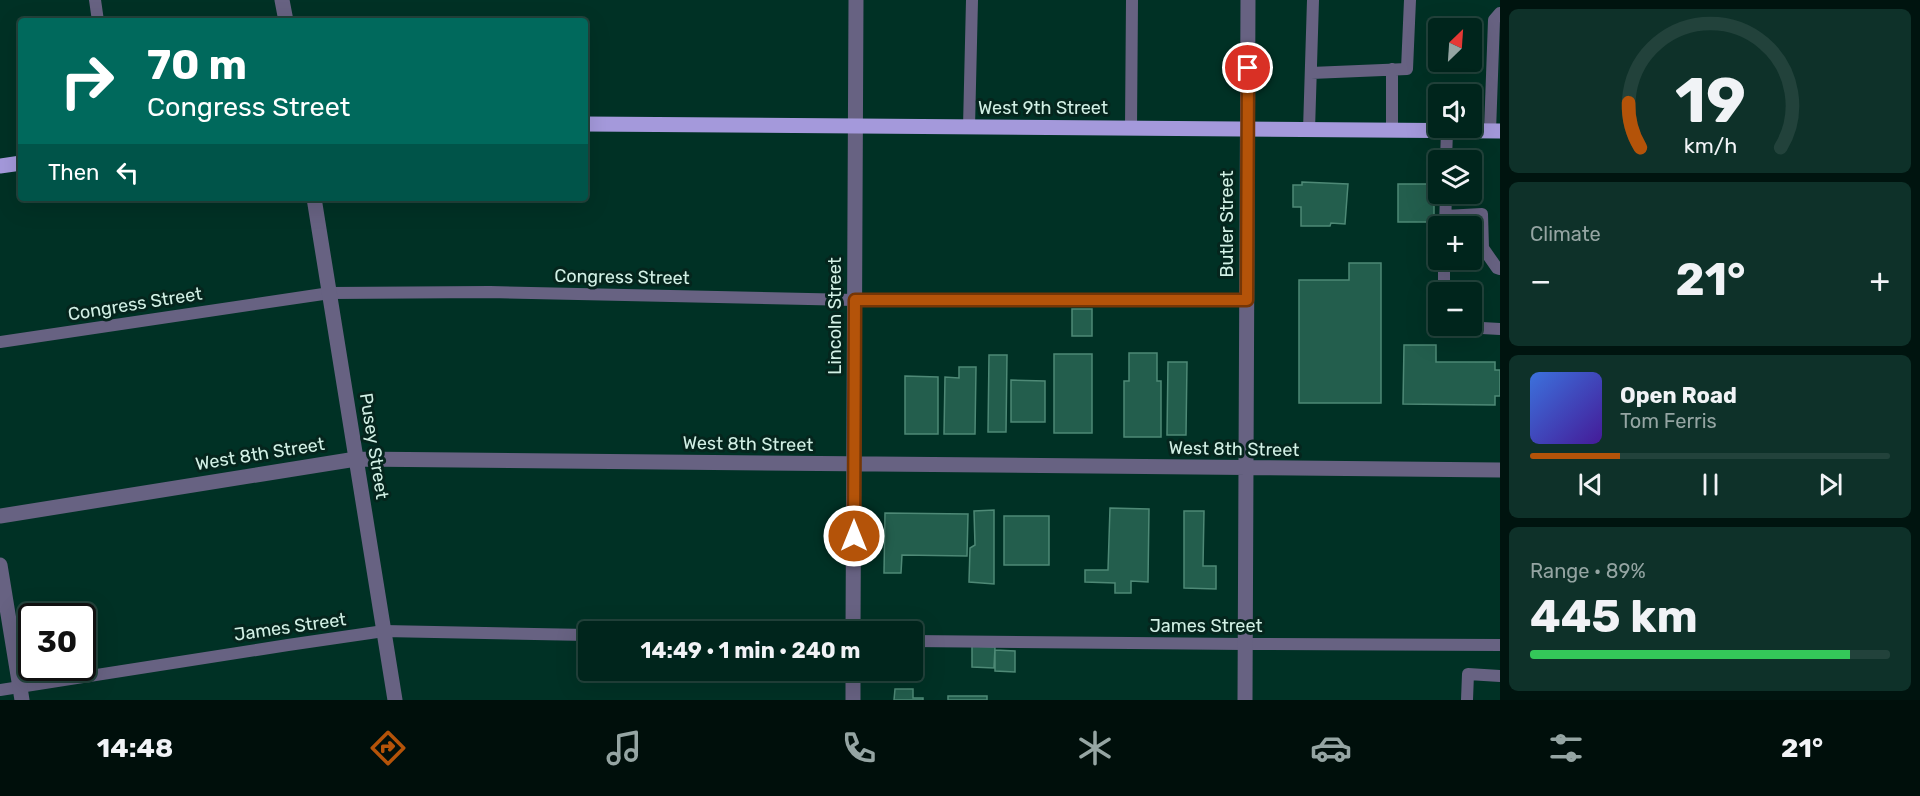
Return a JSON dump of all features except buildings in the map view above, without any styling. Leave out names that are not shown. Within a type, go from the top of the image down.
[{"type":"main road","name":"West 9th Street","points":[[588,124],[1428,131]]},
{"type":"main road","points":[[0,166],[18,163]]},
{"type":"street","points":[[282,0],[285,18]]},
{"type":"street","name":"Lincoln Street","points":[[853,621],[856,0]]},
{"type":"street","name":"Butler Street","points":[[1245,700],[1248,0]]},
{"type":"street","name":"Pusey Street","points":[[315,201],[394,700]]},
{"type":"street","name":"West 8th Street","points":[[0,516],[356,459],[1500,471]]},
{"type":"street","points":[[0,565],[21,694]]},
{"type":"street","points":[[853,681],[853,700]]},
{"type":"lane","points":[[95,0],[98,18]]},
{"type":"lane","points":[[969,127],[972,0]]},
{"type":"lane","points":[[1131,128],[1132,0]]},
{"type":"lane","points":[[1309,130],[1313,0]]},
{"type":"lane","points":[[1311,73],[1407,69],[1410,0]]},
{"type":"lane","points":[[1495,131],[1494,20],[1500,13]]},
{"type":"lane","points":[[1392,69],[1392,130]]},
{"type":"lane","points":[[1471,216],[1482,214],[1483,248],[1500,269]]},
{"type":"lane","name":"Congress Street","points":[[0,342],[330,293],[490,292],[855,300],[1247,300]]},
{"type":"lane","points":[[1482,328],[1500,329]]},
{"type":"lane","name":"James Street","points":[[0,690],[21,694],[384,631],[578,635]]},
{"type":"lane","name":"James Street","points":[[923,640],[1500,645]]},
{"type":"lane","points":[[1467,700],[1468,674],[1500,676]]},
{"type":"route","points":[[854,536],[855,300],[1247,300],[1248,68]]}]
